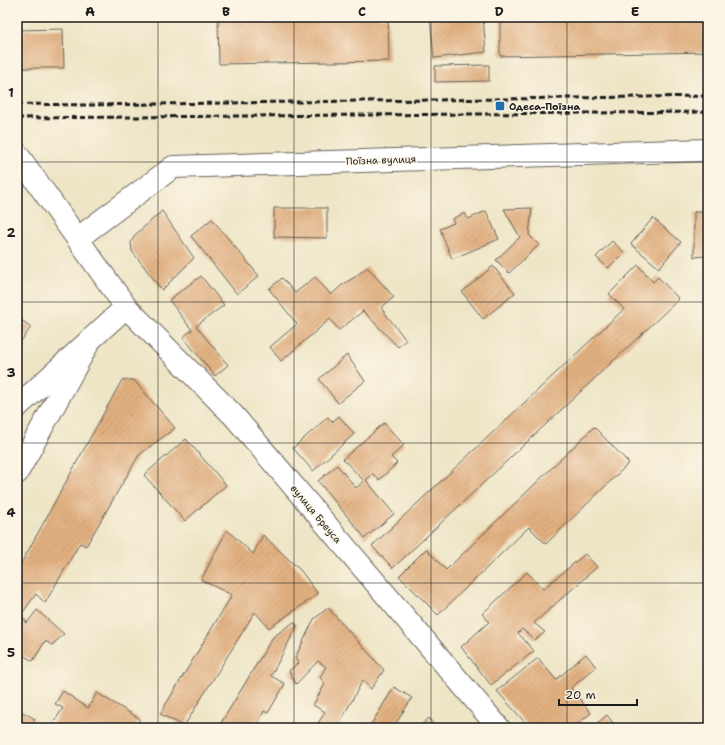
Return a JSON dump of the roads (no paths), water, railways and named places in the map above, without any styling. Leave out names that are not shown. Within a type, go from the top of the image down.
[{"type":"street","name":"Поїзна вулиця","points":[[78,238],[172,167],[708,150]]},
{"type":"street","name":"вулиця Бреуса","points":[[17,154],[126,307],[234,416],[499,728]]},
{"type":"street","points":[[17,407],[126,307]]},
{"type":"street","points":[[17,473],[90,340]]},
{"type":"railway","points":[[17,104],[88,105],[708,96]]},
{"type":"railway","points":[[17,118],[708,112]]},
{"type":"place","name":"Одеса-Поїзна","points":[[500,106]]}]
